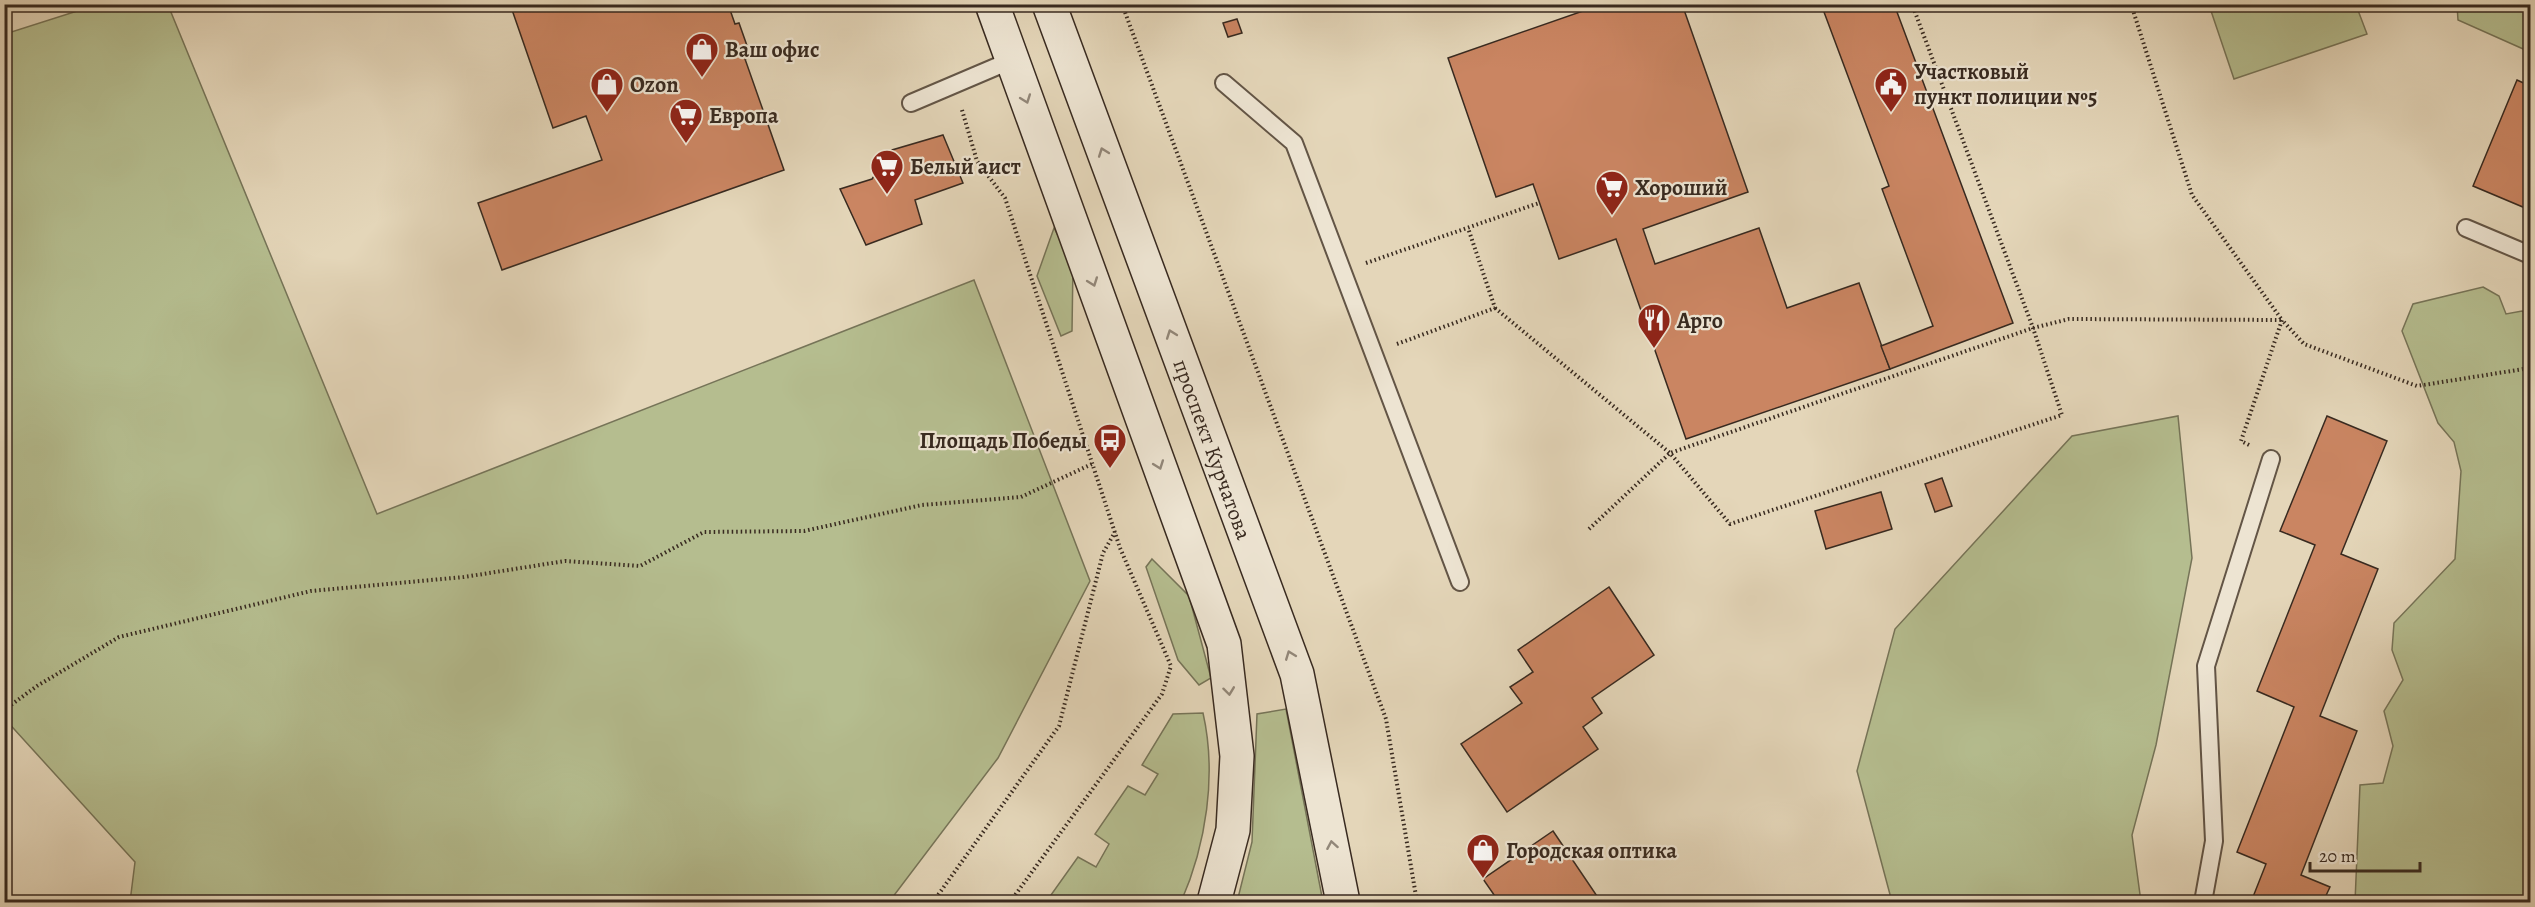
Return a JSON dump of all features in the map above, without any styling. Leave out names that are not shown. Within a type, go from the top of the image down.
[{"type":"main road","points":[[992,4],[1224,644],[1237,756],[1233,830],[1214,903]]},
{"type":"main road","name":"проспект Курчатова","points":[[1049,4],[1297,674],[1343,903]]},
{"type":"lane","points":[[911,104],[1012,60]]},
{"type":"lane","points":[[1224,83],[1294,142],[1460,582]]},
{"type":"lane","points":[[2466,228],[2530,255]]},
{"type":"lane","points":[[2203,903],[2214,841],[2206,666],[2271,459]]},
{"type":"path","points":[[1122,4],[1386,719],[1417,903]]},
{"type":"path","points":[[1468,228],[1495,308],[1670,453],[1730,524],[2062,415],[2033,328],[1912,4]]},
{"type":"path","points":[[2132,4],[2192,195],[2282,320],[2304,344],[2416,386],[2530,368]]},
{"type":"path","points":[[954,85],[977,161],[1005,198],[1115,532],[1172,666],[1162,694],[1010,903]]},
{"type":"path","points":[[1343,271],[1539,203]]},
{"type":"path","points":[[1374,352],[1495,308]]},
{"type":"path","points":[[1589,529],[1670,453],[2033,328],[2069,319],[2282,320]]},
{"type":"path","points":[[2271,459],[2241,441],[2282,320]]},
{"type":"path","points":[[4,710],[37,686],[119,637],[311,591],[464,577],[565,561],[640,566],[704,532],[804,531],[922,505],[1021,497],[1092,464]]},
{"type":"path","points":[[933,903],[1059,726],[1103,553],[1115,532]]},
{"type":"green space","points":[[96,5],[168,5],[377,514],[974,280],[1090,581],[998,758],[889,902],[130,902],[135,862],[4,718],[5,34]]},
{"type":"green space","points":[[2209,5],[2356,5],[2367,34],[2234,79]]},
{"type":"green space","points":[[2457,5],[2530,5],[2530,52],[2458,20]]},
{"type":"green space","points":[[1054,228],[1073,264],[1072,331],[1061,336],[1037,276]]},
{"type":"green space","points":[[2483,287],[2499,296],[2506,314],[2522,311],[2530,315],[2530,902],[2355,902],[2360,785],[2383,783],[2393,746],[2384,711],[2403,680],[2392,650],[2394,623],[2455,559],[2461,471],[2454,442],[2438,423],[2402,331],[2413,304]]},
{"type":"green space","points":[[2178,416],[2192,558],[2156,745],[2132,835],[2141,902],[1892,902],[1857,771],[1895,629],[2072,436]]},
{"type":"green space","points":[[1152,559],[1189,596],[1211,678],[1199,685],[1178,660],[1146,567]]},
{"type":"green space","points":[[1286,709],[1323,902],[1237,902],[1252,842],[1257,714]]},
{"type":"green space","points":[[1203,713],[1209,761],[1207,809],[1197,857],[1181,902],[1046,902],[1078,857],[1096,867],[1109,844],[1095,834],[1128,786],[1145,795],[1158,774],[1142,765],[1173,714]]},
{"type":"building","name":"Европа","points":[[510,4],[728,4],[735,24],[739,23],[751,57],[745,59],[784,170],[502,270],[478,203],[602,160],[586,116],[553,128]]},
{"type":"building","name":"Хороший","points":[[1603,4],[1682,4],[1748,192],[1643,229],[1655,264],[1759,228],[1787,308],[1859,283],[1890,369],[1686,439],[1616,239],[1559,259],[1533,184],[1496,197],[1448,58]]},
{"type":"building","points":[[1821,4],[1894,4],[2013,323],[1890,369],[1881,346],[1933,326],[1882,189],[1889,186]]},
{"type":"building","points":[[1237,19],[1242,33],[1228,37],[1223,23]]},
{"type":"building","points":[[2517,80],[2530,86],[2530,210],[2473,186]]},
{"type":"building","name":"Белый аист","points":[[943,135],[963,183],[915,200],[922,224],[866,245],[840,189],[872,179],[892,150]]},
{"type":"building","points":[[2327,416],[2387,441],[2341,554],[2378,569],[2320,716],[2357,731],[2301,875],[2330,887],[2323,902],[2251,902],[2266,864],[2237,852],[2294,707],[2257,691],[2315,545],[2280,531]]},
{"type":"building","points":[[1942,478],[1952,506],[1935,512],[1925,484]]},
{"type":"building","points":[[1881,492],[1892,529],[1826,549],[1815,511]]},
{"type":"building","points":[[1609,587],[1654,655],[1592,698],[1602,713],[1583,727],[1598,749],[1507,812],[1461,744],[1522,703],[1510,687],[1533,672],[1518,650]]},
{"type":"building","points":[[1553,831],[1601,902],[1499,902],[1483,879]]},
{"type":"place","name":"Ваш офис","points":[[702,78]]},
{"type":"place","name":"Ozon","points":[[607,113]]},
{"type":"place","name":"Участковый пункт полиции №5","points":[[1891,113]]},
{"type":"place","name":"Европа","points":[[686,144]]},
{"type":"place","name":"Белый аист","points":[[887,195]]},
{"type":"place","name":"Хороший","points":[[1612,216]]},
{"type":"place","name":"Арго","points":[[1654,349]]},
{"type":"place","name":"Площадь Победы","points":[[1110,469]]},
{"type":"place","name":"Городская оптика","points":[[1483,879]]}]
